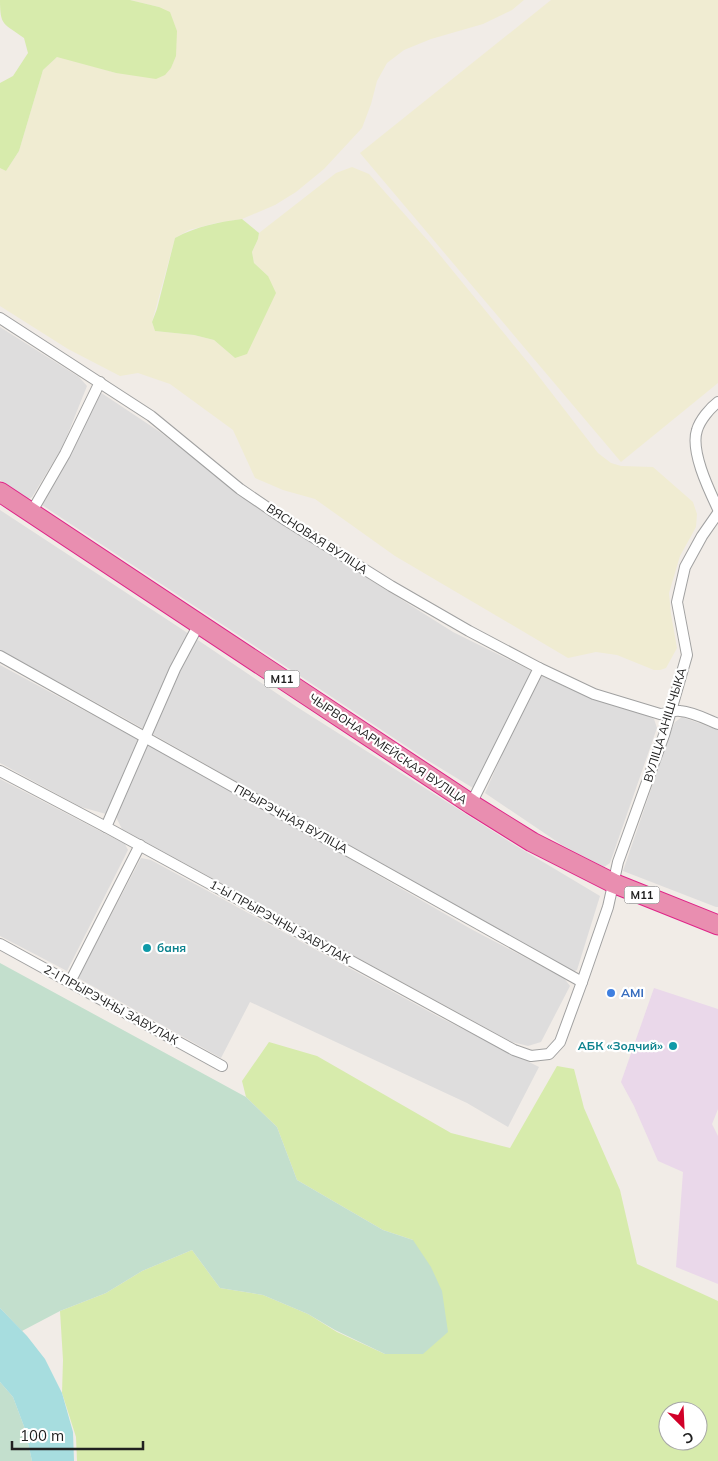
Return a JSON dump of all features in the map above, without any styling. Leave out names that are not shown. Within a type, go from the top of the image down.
[{"type":"highway","name":"ЧЫРВОНААРМЕЙСКАЯ ВУЛІЦА","points":[[0,492],[471,804],[532,842],[613,883],[718,925]]},
{"type":"street","name":"ВЯСНОВАЯ ВУЛІЦА","points":[[0,318],[151,416],[240,489],[287,521],[468,631],[594,694],[665,714],[678,710],[718,724]]},
{"type":"street","points":[[31,513],[65,454],[100,382]]},
{"type":"street","points":[[718,402],[711,407],[697,430],[697,453],[705,481],[718,508]]},
{"type":"street","name":"ВУЛІЦА АНІШЧЫКА","points":[[560,1042],[608,907],[618,862],[664,735],[665,714],[687,655],[677,602],[685,567],[702,536],[718,513]]},
{"type":"street","points":[[106,827],[175,669],[200,624]]},
{"type":"street","name":"ПРЫРЭЧНАЯ ВУЛІЦА","points":[[0,656],[582,982]]},
{"type":"street","points":[[471,804],[539,668]]},
{"type":"street","name":"1-Ы ПРЫРЭЧНЫ ЗАВУЛАК","points":[[0,771],[140,845],[514,1050],[531,1056],[549,1054],[560,1042]]},
{"type":"street","points":[[70,982],[140,845]]},
{"type":"street","name":"2-І ПРЫРЭЧНЫ ЗАВУЛАК","points":[[0,944],[222,1066]]},
{"type":"shaded area","points":[[130,0],[524,0],[512,10],[483,24],[431,39],[404,50],[387,63],[377,81],[362,128],[324,169],[296,192],[275,205],[242,219],[189,230],[175,238],[152,322],[155,331],[194,335],[214,340],[235,358],[268,276],[254,263],[252,252],[259,233],[336,173],[352,167],[369,174],[430,243],[530,365],[598,453],[611,463],[621,466],[653,467],[693,502],[697,514],[696,527],[680,556],[669,593],[677,648],[666,668],[654,670],[617,655],[596,652],[568,658],[395,556],[315,499],[283,490],[255,478],[233,430],[170,384],[138,373],[120,376],[68,349],[0,306],[0,168],[6,171],[19,151],[43,70],[58,56],[116,73],[159,7]]},
{"type":"shaded area","points":[[551,0],[718,0],[718,383],[621,462],[360,153]]},
{"type":"shaded area","points":[[0,327],[79,377],[87,386],[63,446],[32,497],[28,499],[0,480]]},
{"type":"shaded area","points":[[100,392],[160,432],[236,491],[353,569],[453,632],[532,671],[473,788],[427,760],[42,505]]},
{"type":"shaded area","points":[[0,510],[297,707],[513,844],[600,896],[577,970],[572,972],[119,715],[0,650]]},
{"type":"shaded area","points":[[0,665],[137,739],[138,743],[106,814],[81,807],[0,763]]},
{"type":"shaded area","points":[[541,676],[594,699],[646,715],[654,719],[657,728],[610,863],[604,867],[562,845],[485,793],[511,734]]},
{"type":"shaded area","points":[[682,717],[718,730],[718,907],[623,871],[672,728],[675,722]]},
{"type":"shaded area","points":[[148,744],[471,929],[564,978],[570,986],[541,1042],[528,1046],[512,1042],[122,829],[116,817]]},
{"type":"shaded area","points":[[0,779],[125,844],[128,850],[67,971],[0,936]]},
{"type":"shaded area","points":[[141,858],[151,860],[441,1018],[539,1067],[508,1127],[467,1103],[250,1002],[221,1058],[78,978]]},
{"type":"shaded area","points":[[654,988],[718,1009],[718,1109],[712,1124],[718,1136],[718,1284],[676,1267],[683,1172],[658,1161],[634,1106],[621,1082]]},
{"type":"green space","points":[[0,0],[130,0],[159,7],[170,12],[177,31],[176,56],[171,68],[165,75],[156,79],[116,73],[57,57],[43,70],[19,151],[6,171],[0,168],[0,83],[13,76],[28,53],[24,38],[4,24]]},
{"type":"green space","points":[[242,219],[259,233],[252,252],[254,263],[268,276],[276,293],[247,354],[235,358],[214,340],[194,335],[155,331],[152,322],[175,238],[208,225]]},
{"type":"green space","points":[[0,963],[246,1097],[277,1127],[297,1180],[383,1230],[413,1240],[431,1267],[442,1291],[448,1332],[423,1354],[385,1354],[335,1330],[308,1314],[263,1295],[220,1288],[192,1250],[142,1271],[106,1293],[60,1311],[22,1331],[0,1308]]},
{"type":"green space","points":[[269,1042],[317,1056],[451,1133],[510,1148],[557,1066],[574,1069],[584,1108],[620,1190],[637,1264],[718,1301],[718,1461],[77,1461],[76,1437],[62,1393],[63,1360],[60,1311],[106,1293],[142,1271],[192,1250],[220,1288],[263,1295],[308,1314],[337,1332],[385,1354],[413,1240],[383,1230],[297,1180],[277,1127],[246,1097],[242,1081]]},
{"type":"green space","points":[[0,1382],[13,1397],[25,1429],[32,1461],[0,1461]]},
{"type":"water","points":[[0,1308],[27,1336],[45,1359],[62,1393],[73,1432],[74,1461],[32,1461],[25,1429],[13,1397],[0,1382]]},
{"type":"place","name":"баня","points":[[147,948]]},
{"type":"place","name":"AMI","points":[[611,993]]},
{"type":"place","name":"АБК «Зодчий»","points":[[673,1046]]}]
